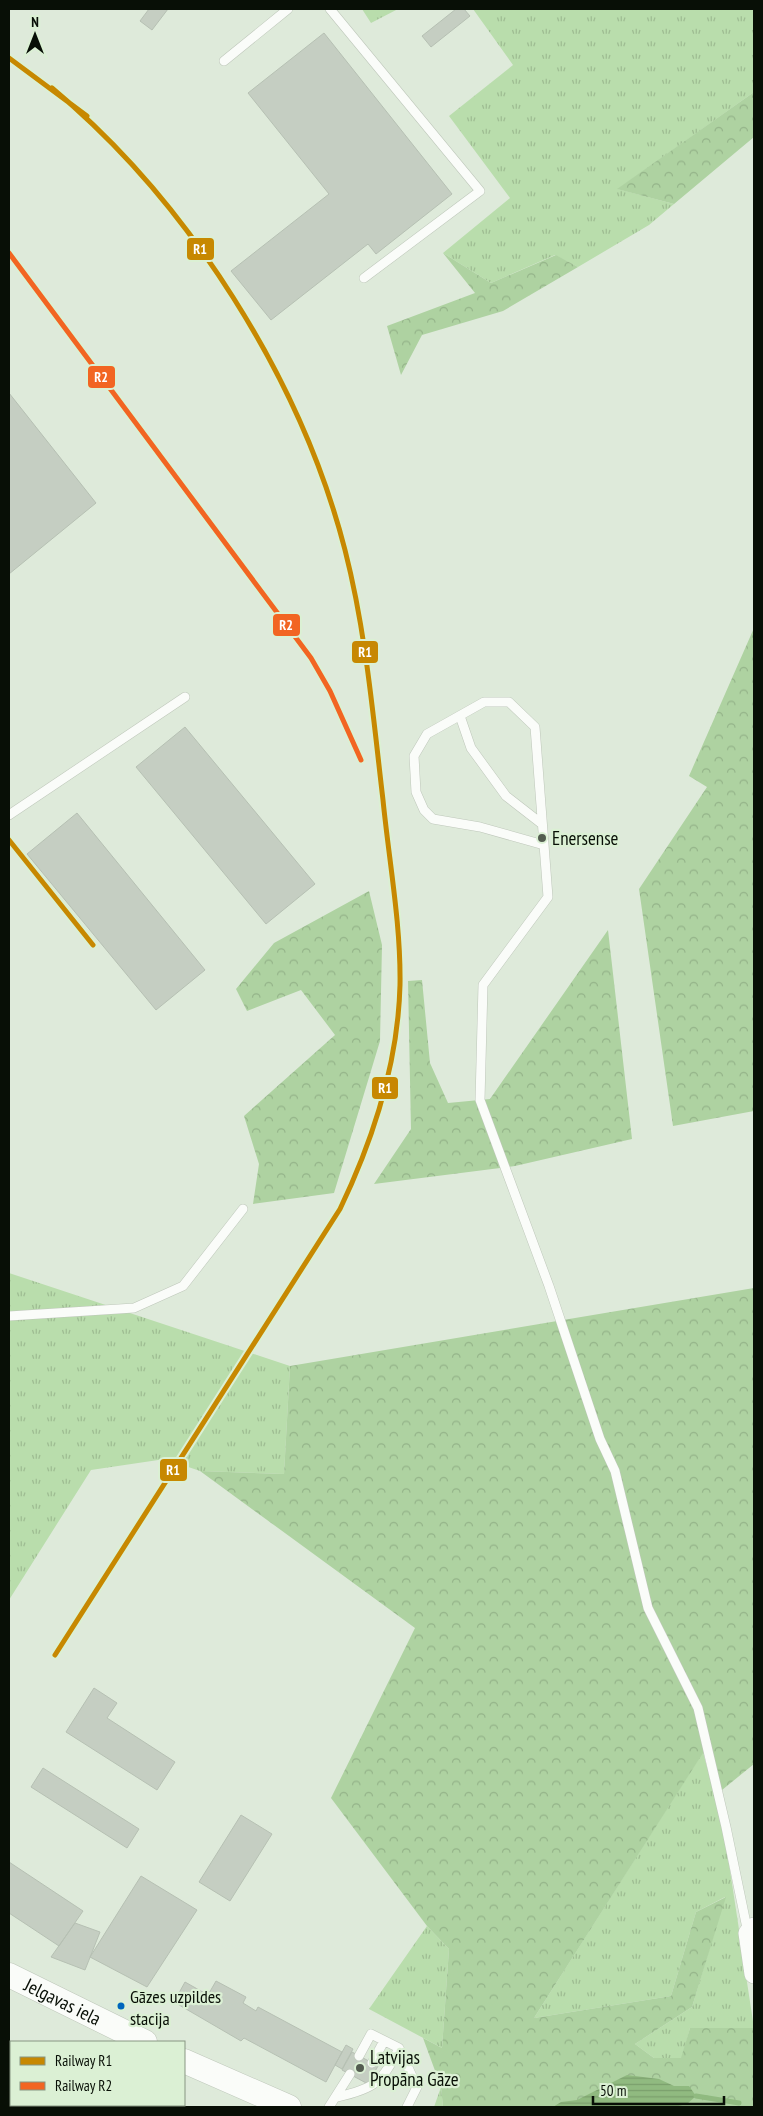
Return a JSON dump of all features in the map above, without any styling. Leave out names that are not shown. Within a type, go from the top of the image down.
[{"type":"street","points":[[751,1930],[754,1974]]},
{"type":"street","name":"Jelgavas iela","points":[[9,1975],[142,2041]]},
{"type":"street","points":[[185,2061],[289,2107]]},
{"type":"lane","points":[[224,61],[288,9]]},
{"type":"lane","points":[[330,9],[480,190],[364,278]]},
{"type":"lane","points":[[9,815],[185,697]]},
{"type":"lane","points":[[544,845],[480,827],[433,819],[424,810],[416,792],[414,756],[427,734],[484,702],[508,702],[535,727],[548,897],[483,985],[480,1100],[549,1286],[600,1439],[615,1471],[648,1608],[698,1708],[751,1930]]},
{"type":"lane","points":[[460,716],[471,748],[506,796],[542,824]]},
{"type":"lane","points":[[9,1316],[134,1308],[183,1286],[242,1209]]},
{"type":"lane","points":[[359,2056],[371,2034],[399,2048],[416,2087],[407,2107]]},
{"type":"lane","points":[[372,2063],[384,2040]]},
{"type":"lane","points":[[337,2097],[376,2085],[387,2073],[399,2048]]},
{"type":"lane","points":[[329,2107],[350,2074]]},
{"type":"lane","points":[[355,2093],[362,2081]]},
{"type":"green space","points":[[362,9],[398,9],[371,23]]},
{"type":"green space","points":[[473,9],[754,9],[754,92],[618,189],[674,204],[649,225],[578,267],[555,255],[491,283],[443,253],[510,198],[449,116],[513,65]]},
{"type":"green space","points":[[754,92],[754,137],[674,204],[617,189]]},
{"type":"green space","points":[[443,253],[491,283],[556,255],[578,267],[503,311],[422,335],[401,375],[387,326],[475,293]]},
{"type":"green space","points":[[754,628],[754,1111],[673,1126],[639,889],[707,787],[689,776]]},
{"type":"green space","points":[[369,891],[382,945],[380,1041],[334,1193],[253,1204],[259,1164],[244,1116],[335,1035],[301,990],[247,1011],[236,989],[274,943]]},
{"type":"green space","points":[[608,930],[632,1139],[515,1166],[374,1184],[411,1129],[408,981],[422,980],[430,1063],[448,1103],[490,1099]]},
{"type":"green space","points":[[9,1273],[290,1366],[284,1474],[200,1471],[165,1459],[91,1470],[9,1600]]},
{"type":"green space","points":[[754,1288],[754,1764],[722,1790],[703,1753],[534,2018],[671,1996],[696,1912],[726,1897],[692,2007],[635,2044],[654,2058],[681,2058],[690,2028],[754,2028],[754,2107],[443,2107],[441,2087],[423,2038],[442,2048],[449,1949],[427,1926],[331,1798],[415,1628],[200,1471],[284,1474],[290,1366]]},
{"type":"green space","points":[[703,1752],[724,1831],[754,2028],[690,2028],[682,2058],[654,2058],[635,2044],[692,2007],[725,1897],[696,1912],[671,1996],[534,2018]]},
{"type":"green space","points":[[427,1926],[449,1949],[442,2048],[369,2009]]},
{"type":"green space","points":[[441,2087],[443,2107],[434,2107]]},
{"type":"shaded area","points":[[627,2075],[659,2079],[674,2086],[689,2086],[696,2096],[687,2104],[674,2107],[553,2107],[561,2102],[577,2100]]},
{"type":"building","points":[[149,9],[168,9],[152,30],[140,21]]},
{"type":"building","points":[[456,9],[464,9],[470,16],[431,47],[422,36]]},
{"type":"building","points":[[324,33],[452,194],[376,254],[368,244],[271,320],[231,271],[329,194],[248,93]]},
{"type":"building","points":[[9,393],[96,503],[9,574]]},
{"type":"building","points":[[185,727],[315,884],[266,924],[136,767]]},
{"type":"building","points":[[77,813],[205,970],[156,1010],[27,854]]},
{"type":"building","points":[[94,1688],[117,1703],[107,1718],[175,1762],[157,1790],[66,1732]]},
{"type":"building","points":[[43,1768],[139,1829],[127,1848],[31,1787]]},
{"type":"building","points":[[241,1815],[272,1834],[230,1901],[199,1882]]},
{"type":"building","points":[[9,1862],[83,1911],[59,1946],[9,1913]]},
{"type":"building","points":[[141,1876],[197,1910],[147,1987],[90,1957]]},
{"type":"building","points":[[75,1923],[100,1932],[85,1970],[51,1957]]},
{"type":"building","points":[[216,1981],[246,1997],[243,2003],[256,2011],[258,2007],[342,2052],[326,2082],[244,2038],[241,2041],[174,2002],[185,1982],[208,1995]]},
{"type":"building","points":[[346,2045],[353,2049],[342,2069],[335,2065]]},
{"type":"building","points":[[352,2052],[378,2066],[368,2084],[342,2070]]},
{"type":"building","points":[[70,2106],[124,2107],[72,2107]]},
{"type":"waterway","points":[[696,2096],[739,2103]]},
{"type":"rail line","name":"R1","points":[[9,58],[87,116]]},
{"type":"rail line","name":"R1","points":[[52,88],[102,133],[149,184],[193,239],[233,297],[269,358],[300,422],[325,486],[345,550],[364,643],[397,916],[400,962],[398,1014],[389,1072],[373,1128],[340,1209],[55,1655]]},
{"type":"rail line","name":"R2","points":[[9,253],[311,658],[330,691],[361,760]]},
{"type":"rail line","name":"R1","points":[[9,840],[93,945]]},
{"type":"place","name":"Enersense","points":[[542,838]]},
{"type":"place","name":"Gāzes uzpildes stacija","points":[[121,2006]]},
{"type":"place","name":"Latvijas Propāna Gāze","points":[[360,2068]]}]
